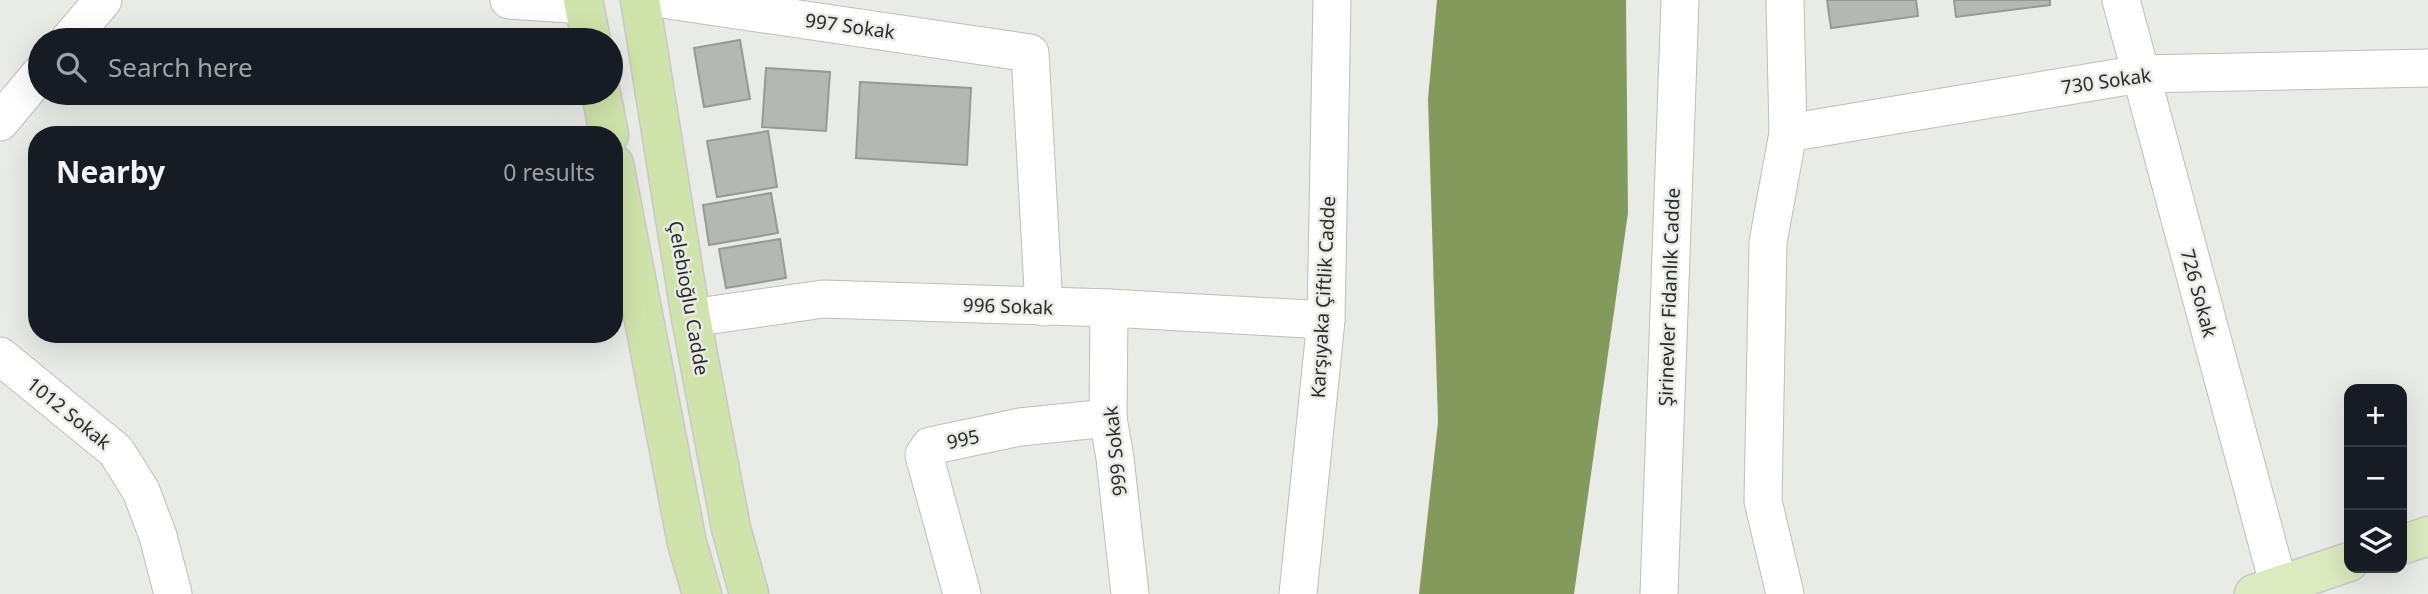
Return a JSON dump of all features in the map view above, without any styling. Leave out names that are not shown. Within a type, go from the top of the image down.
[{"type":"highway","name":"Çelebioğlu Cadde","points":[[640,0],[691,318],[730,528],[749,594]]},
{"type":"highway","points":[[603,105],[607,126]]},
{"type":"highway","points":[[623,211],[687,543],[702,594]]},
{"type":"main road","points":[[2407,543],[2428,536]]},
{"type":"main road","points":[[2271,591],[2344,564]]},
{"type":"street","points":[[79,28],[103,0]]},
{"type":"street","points":[[509,0],[586,15]]},
{"type":"street","name":"997 Sokak","points":[[669,0],[1030,53],[1044,307]]},
{"type":"street","name":"Karşıyaka Çiftlik Cadde","points":[[1298,594],[1326,320],[1332,0]]},
{"type":"street","name":"Şirinevler Fidanlık Cadde","points":[[1659,594],[1680,0]]},
{"type":"street","points":[[1785,0],[1788,133],[1768,242],[1763,501],[1785,594]]},
{"type":"street","name":"726 Sokak","points":[[2121,0],[2271,591]]},
{"type":"street","name":"730 Sokak","points":[[1788,133],[2140,74],[2428,68]]},
{"type":"street","points":[[0,122],[28,88]]},
{"type":"street","name":"996 Sokak","points":[[691,318],[823,299],[1109,308],[1326,320]]},
{"type":"street","name":"999 Sokak","points":[[1109,308],[1108,418],[1130,594]]},
{"type":"street","name":"1012 Sokak","points":[[0,356],[116,451],[141,491],[158,536],[173,594]]},
{"type":"street","name":"995","points":[[962,594],[923,455],[930,446],[1020,427],[1108,418]]},
{"type":"shaded area","points":[[1437,0],[1626,0],[1628,213],[1574,594],[1419,594],[1438,422],[1428,99]]},
{"type":"building","points":[[1827,0],[1916,0],[1918,16],[1831,28]]},
{"type":"building","points":[[1954,0],[2050,0],[2050,5],[1956,17]]},
{"type":"building","points":[[740,40],[750,99],[704,107],[694,48]]},
{"type":"building","points":[[766,68],[830,72],[826,131],[762,127]]},
{"type":"building","points":[[860,82],[971,88],[967,165],[856,158]]},
{"type":"building","points":[[768,131],[777,187],[717,197],[707,141]]},
{"type":"building","points":[[771,193],[778,233],[709,245],[703,205]]},
{"type":"building","points":[[780,239],[786,278],[726,288],[719,249]]}]
